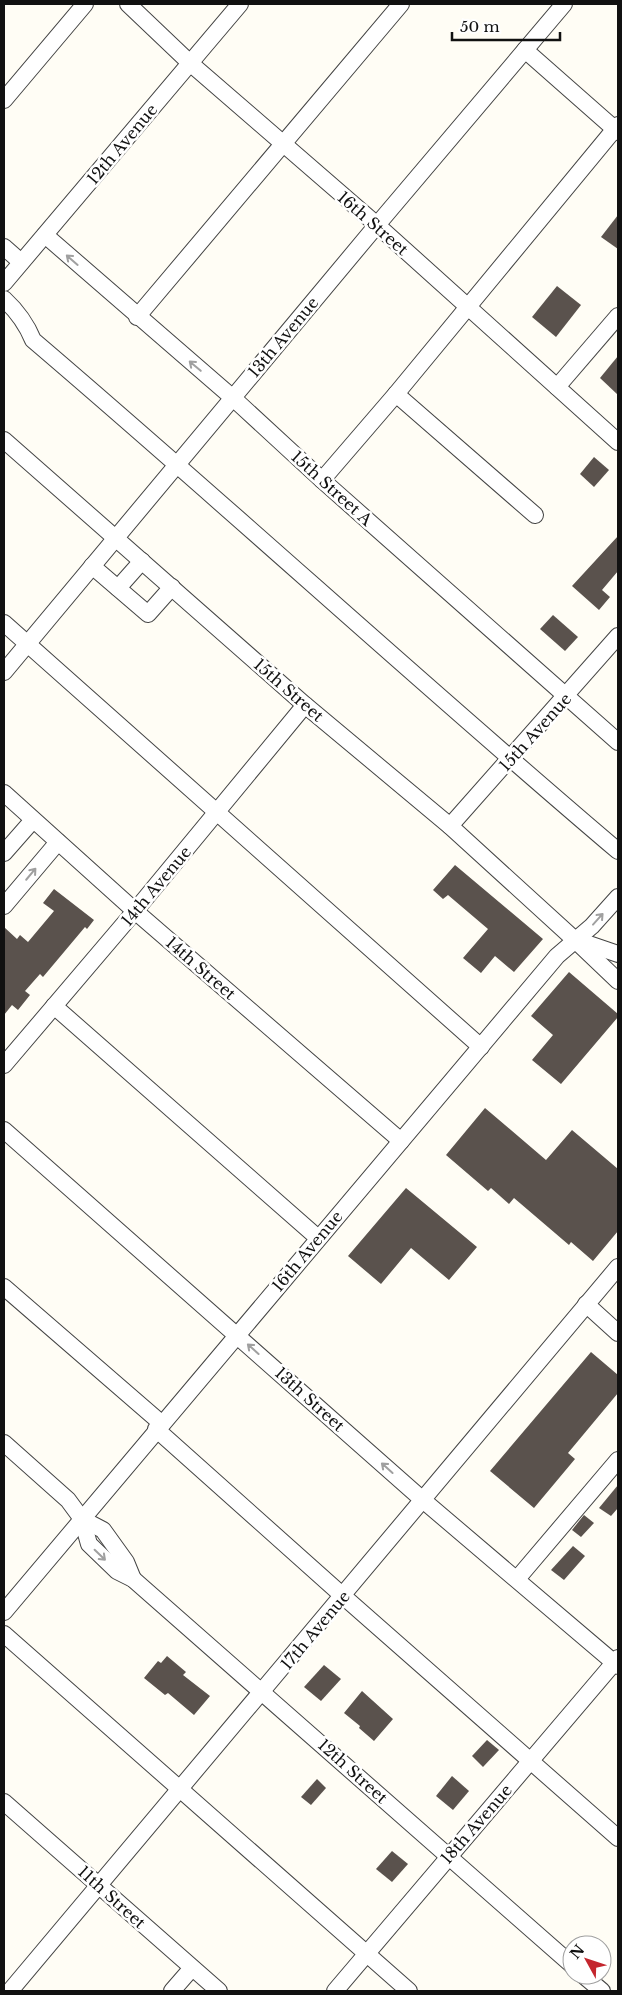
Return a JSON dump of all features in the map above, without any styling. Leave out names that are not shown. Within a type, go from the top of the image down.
[{"type":"street","points":[[4,100],[85,4]]},
{"type":"street","name":"16th Street","points":[[128,4],[190,63],[377,225],[618,442]]},
{"type":"street","name":"12th Avenue","points":[[4,283],[240,4]]},
{"type":"street","points":[[137,317],[401,4]]},
{"type":"street","name":"13th Avenue","points":[[4,672],[564,4]]},
{"type":"street","points":[[322,480],[617,129],[525,50]]},
{"type":"street","name":"15th Street A","points":[[45,235],[137,317],[233,398],[322,480],[618,742]]},
{"type":"street","points":[[4,248],[21,262]]},
{"type":"street","points":[[4,299],[18,312],[27,325],[33,340],[178,463],[510,760],[618,851]]},
{"type":"street","points":[[557,387],[618,316]]},
{"type":"street","points":[[396,394],[535,515]]},
{"type":"street","name":"15th Street","points":[[4,440],[305,705],[450,826],[618,981]]},
{"type":"street","points":[[118,588],[142,560]]},
{"type":"street","points":[[92,566],[148,614],[172,587]]},
{"type":"street","points":[[4,623],[481,1047]]},
{"type":"street","name":"15th Avenue","points":[[450,826],[618,636]]},
{"type":"street","name":"14th Avenue","points":[[4,1065],[135,911],[305,705]]},
{"type":"street","name":"14th Street","points":[[4,793],[135,911],[401,1141]]},
{"type":"street","points":[[4,853],[33,820]]},
{"type":"street","points":[[4,906],[58,842]]},
{"type":"street","name":"16th Avenue","points":[[7,1602],[82,1519],[558,956],[592,926],[618,897]]},
{"type":"street","points":[[575,940],[618,954]]},
{"type":"street","points":[[54,1006],[318,1238]]},
{"type":"street","name":"13th Street","points":[[4,1130],[424,1501],[617,1662]]},
{"type":"street","name":"17th Avenue","points":[[10,1991],[424,1501],[618,1267]]},
{"type":"street","points":[[4,1286],[343,1596],[618,1838]]},
{"type":"street","points":[[586,1304],[618,1332]]},
{"type":"street","name":"12th Street","points":[[4,1443],[68,1500],[82,1519],[89,1544],[117,1570],[133,1579],[562,1956]]},
{"type":"street","points":[[517,1579],[618,1460]]},
{"type":"street","points":[[4,1634],[409,1991]]},
{"type":"street","name":"18th Avenue","points":[[335,1991],[530,1760],[617,1662]]},
{"type":"street","name":"11th Street","points":[[5,1805],[219,1991]]},
{"type":"street","points":[[172,1991],[192,1968]]},
{"type":"building","points":[[618,215],[618,249],[601,237]]},
{"type":"building","points":[[557,286],[581,305],[556,337],[532,317]]},
{"type":"building","points":[[618,356],[618,395],[600,378]]},
{"type":"building","points":[[594,457],[609,470],[594,487],[580,474]]},
{"type":"building","points":[[618,536],[618,571],[602,590],[610,597],[599,610],[572,586]]},
{"type":"building","points":[[553,615],[578,637],[565,651],[540,629]]},
{"type":"building","points":[[455,865],[543,939],[514,972],[495,956],[481,973],[463,958],[488,929],[448,895],[443,899],[433,890]]},
{"type":"building","points":[[54,889],[94,920],[87,929],[85,927],[43,977],[40,974],[25,991],[30,995],[18,1010],[12,1005],[4,1015],[4,927],[17,939],[20,935],[28,942],[54,911],[43,903]]},
{"type":"building","points":[[569,972],[618,1014],[618,1017],[561,1084],[532,1060],[553,1035],[531,1016]]},
{"type":"building","points":[[485,1108],[546,1160],[572,1130],[618,1169],[618,1231],[593,1261],[571,1242],[569,1245],[514,1198],[509,1204],[491,1188],[488,1191],[446,1155]]},
{"type":"building","points":[[406,1188],[477,1247],[449,1280],[411,1248],[381,1284],[348,1256]]},
{"type":"building","points":[[591,1352],[618,1375],[618,1393],[568,1453],[575,1459],[534,1508],[490,1471]]},
{"type":"building","points":[[618,1485],[618,1508],[611,1516],[599,1508]]},
{"type":"building","points":[[584,1515],[594,1523],[581,1537],[572,1530]]},
{"type":"building","points":[[573,1546],[585,1556],[564,1580],[551,1570]]},
{"type":"building","points":[[167,1656],[186,1672],[183,1675],[210,1696],[194,1715],[168,1693],[165,1695],[144,1678],[158,1661],[161,1663]]},
{"type":"building","points":[[324,1665],[341,1679],[321,1701],[304,1687]]},
{"type":"building","points":[[362,1691],[393,1719],[374,1741],[344,1713]]},
{"type":"building","points":[[487,1740],[499,1750],[483,1767],[472,1756]]},
{"type":"building","points":[[452,1776],[469,1791],[453,1810],[436,1796]]},
{"type":"building","points":[[317,1779],[326,1788],[311,1805],[301,1797]]},
{"type":"building","points":[[392,1851],[408,1864],[392,1882],[376,1869]]}]
